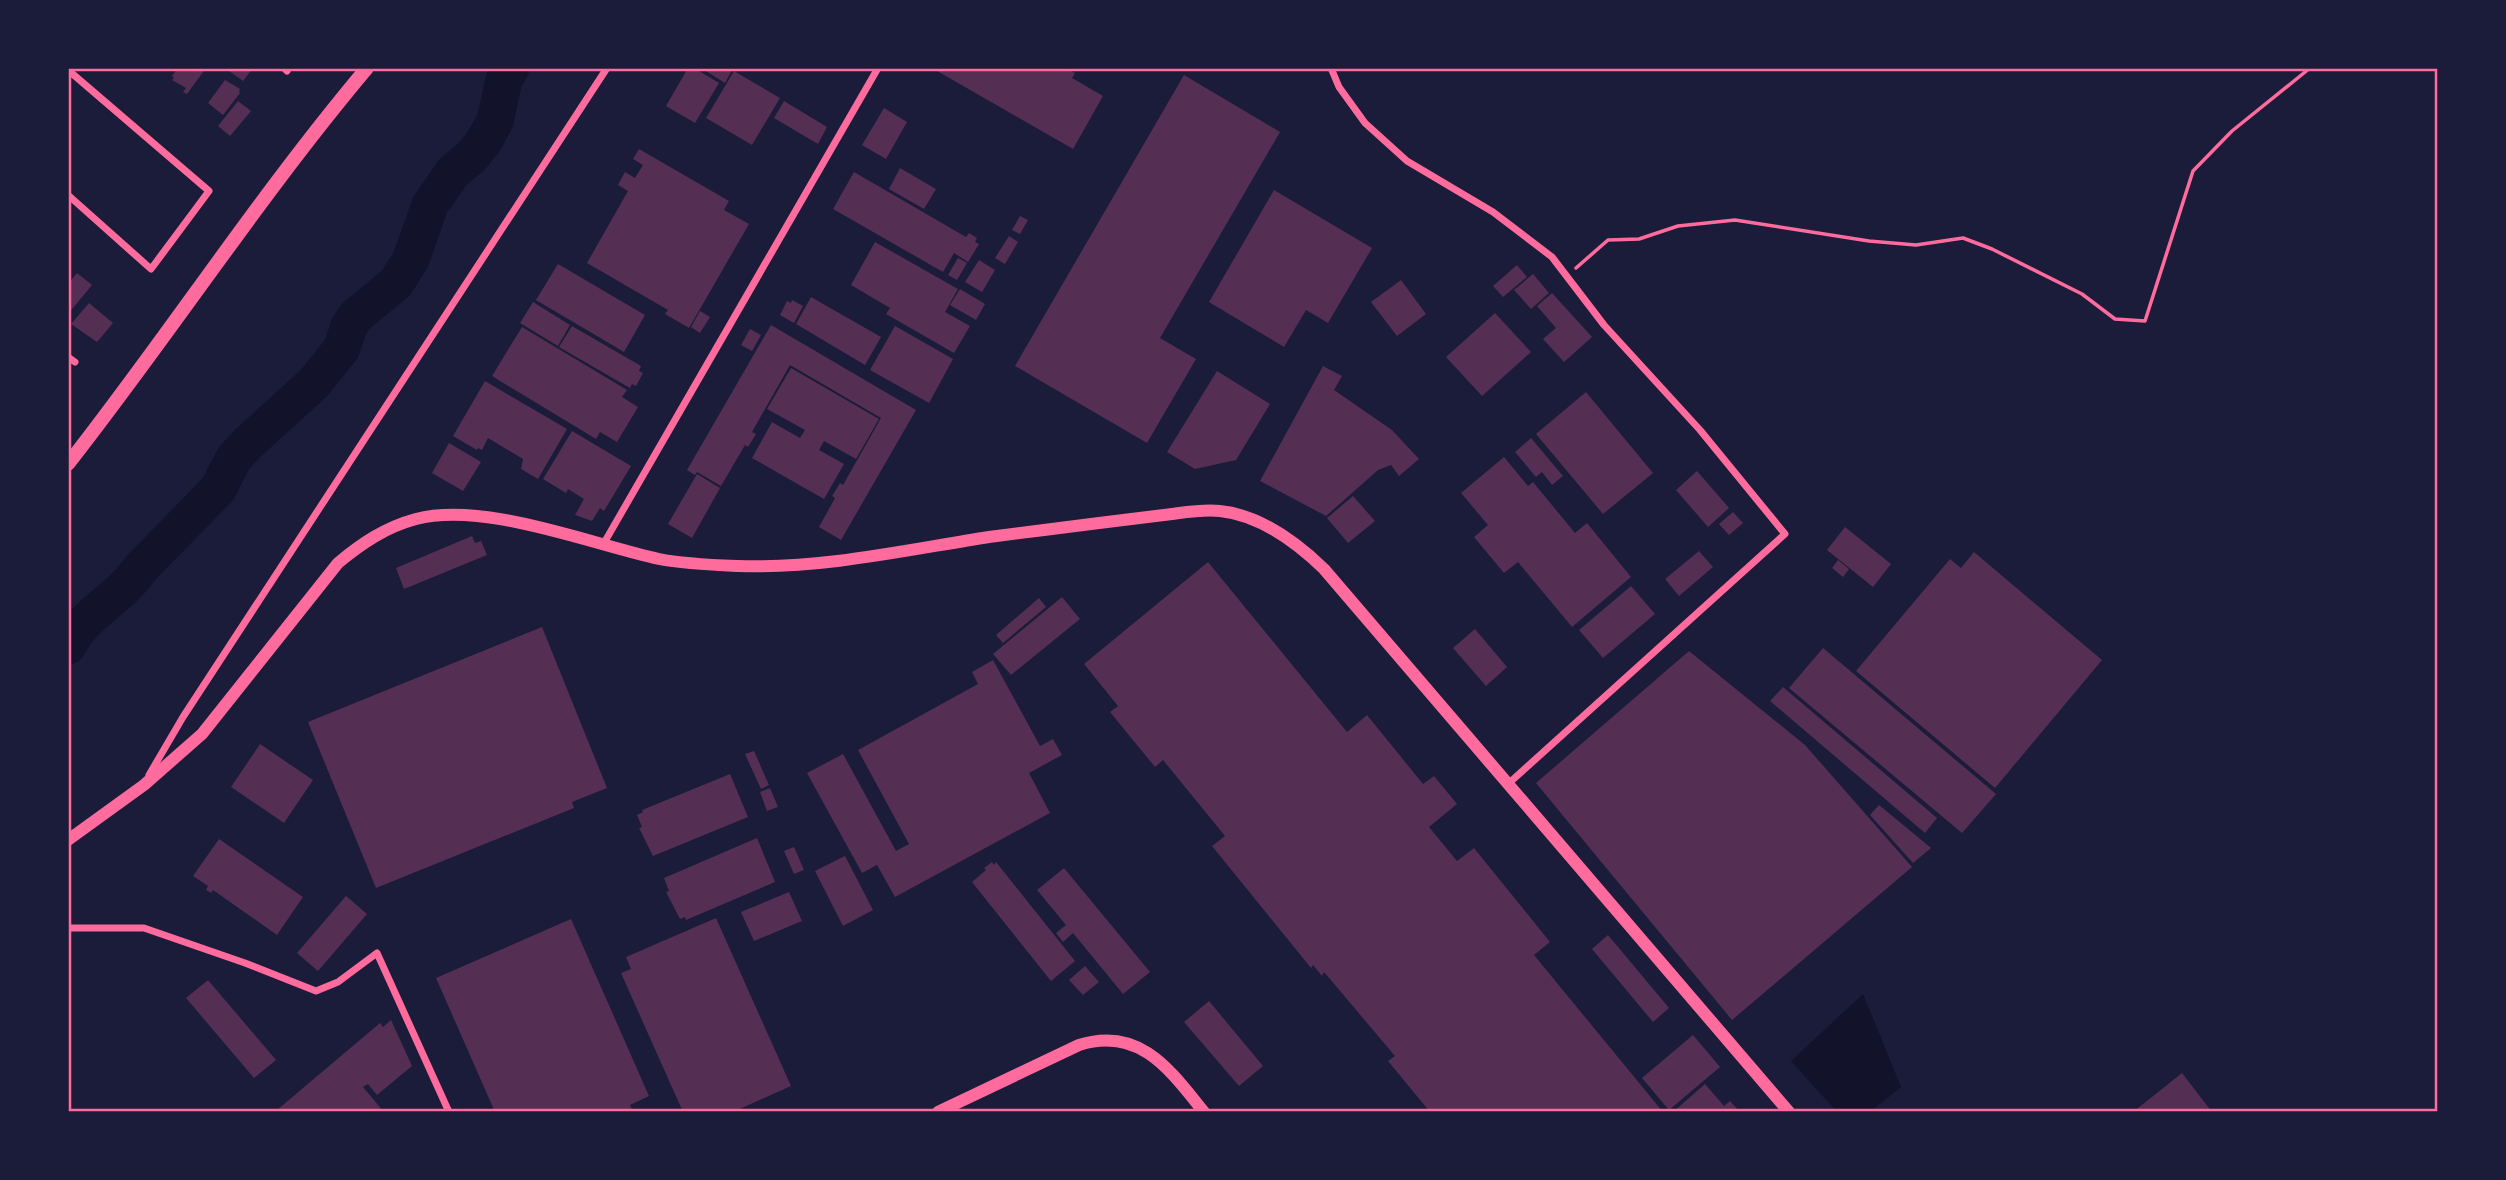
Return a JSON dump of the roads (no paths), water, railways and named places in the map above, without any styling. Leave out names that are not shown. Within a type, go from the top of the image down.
[{"type":"main road","points":[[68,464],[118,401],[313,132],[367,68]]},
{"type":"street","points":[[144,785],[183,717],[607,68]]},
{"type":"street","points":[[604,543],[878,68]]},
{"type":"street","points":[[1331,68],[1339,87],[1365,122],[1408,161],[1493,212],[1552,257],[1604,325],[1700,430],[1785,534],[1507,784]]},
{"type":"street","points":[[68,70],[209,191],[152,269],[68,195]]},
{"type":"street","points":[[68,356],[75,362]]},
{"type":"street","points":[[68,840],[144,785],[202,734],[338,563],[365,541],[418,518],[450,514],[483,516],[604,543],[660,559],[738,566],[805,564],[875,557],[991,537],[1220,511],[1276,531],[1302,548],[1324,569],[1789,1112]]},
{"type":"street","points":[[68,928],[144,928],[316,991],[338,982],[377,953],[449,1112]]},
{"type":"street","points":[[938,1112],[1079,1045],[1097,1040],[1119,1041],[1147,1051],[1168,1068],[1204,1112]]},
{"type":"waterway","points":[[68,646],[83,624],[123,589],[218,489],[234,458],[248,443],[314,383],[342,348],[349,326],[356,316],[396,283],[411,259],[430,205],[453,172],[472,156],[484,141],[495,121],[504,80],[511,68]]}]
